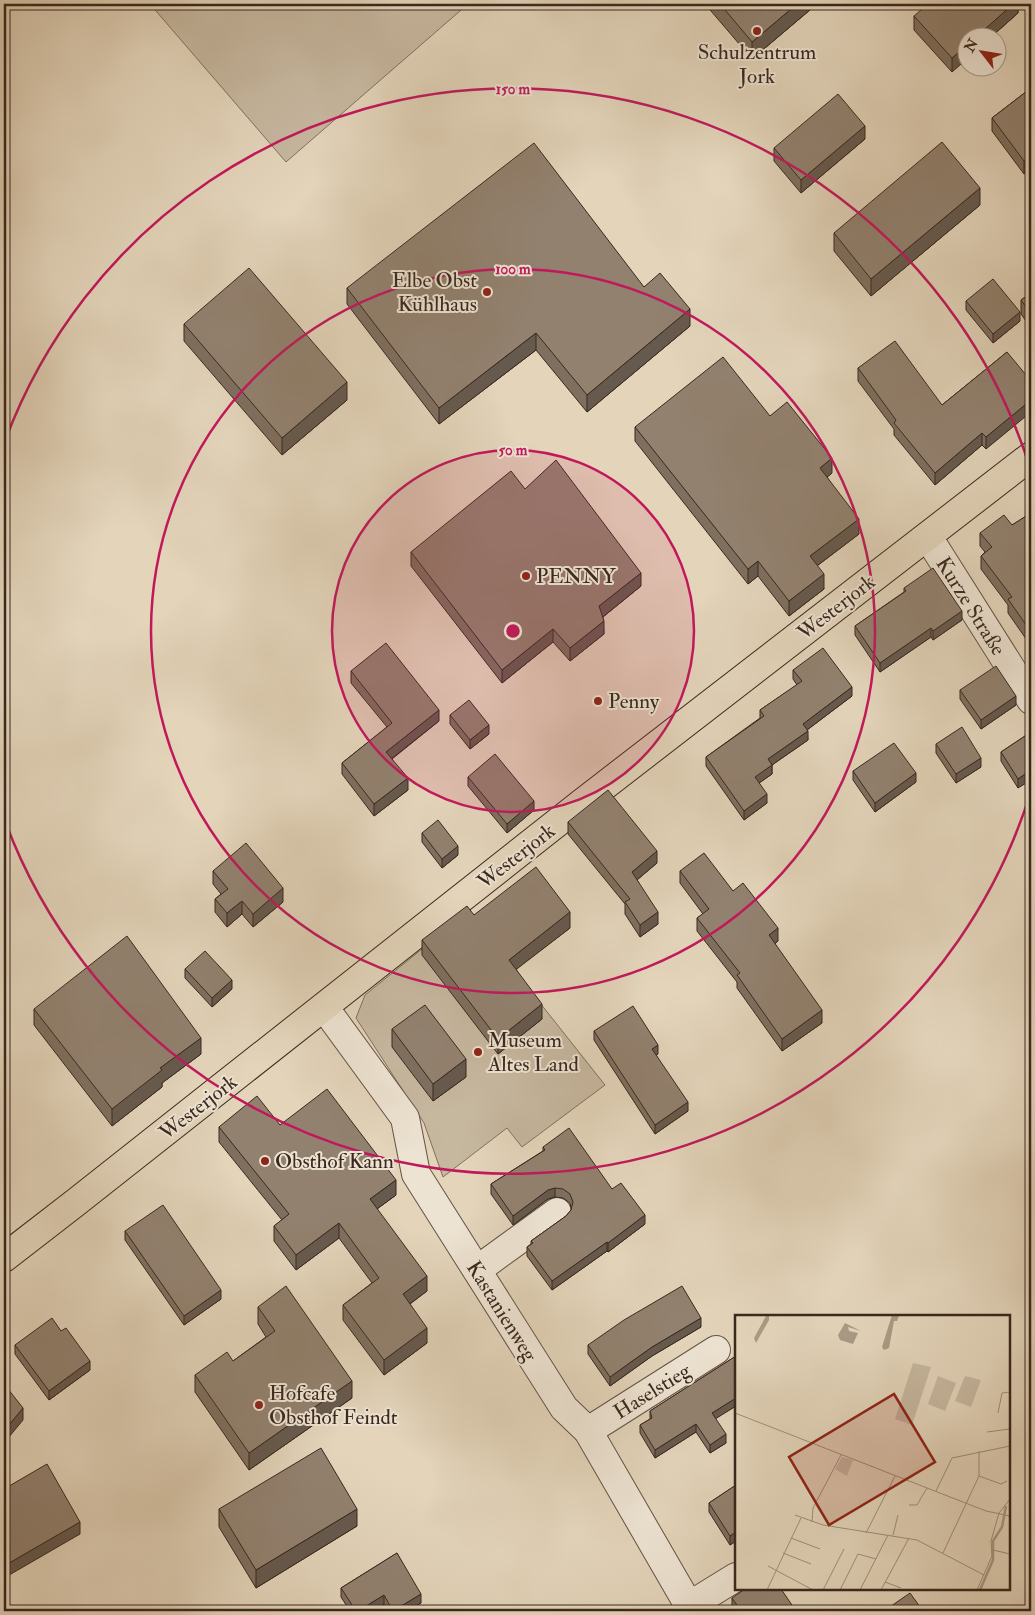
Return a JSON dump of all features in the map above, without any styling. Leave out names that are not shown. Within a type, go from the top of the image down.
[{"type":"main road","name":"Westerjork","points":[[4,1258],[575,809],[1031,456]]},
{"type":"street","name":"Kurze Straße","points":[[928,537],[1031,700]]},
{"type":"street","name":"Kastanienweg","points":[[324,1007],[405,1118],[416,1174],[564,1408],[588,1431],[690,1608]]},
{"type":"street","points":[[477,1270],[557,1212]]},
{"type":"street","name":"Haselstieg","points":[[588,1431],[716,1350]]},
{"type":"street","points":[[690,1608],[735,1578]]},
{"type":"shaded area","points":[[150,4],[468,4],[286,162]]},
{"type":"shaded area","name":"Museum Altes Land","points":[[468,912],[605,1085],[522,1147],[507,1128],[443,1177],[424,1123],[356,1018],[365,995]]},
{"type":"building","points":[[720,4],[797,4],[752,42]]},
{"type":"building","points":[[928,4],[1013,4],[986,28],[958,28],[958,53],[952,58],[914,16]]},
{"type":"building","points":[[1031,88],[1031,155],[1024,161],[992,118]]},
{"type":"building","points":[[838,94],[865,126],[801,180],[774,148]]},
{"type":"building","points":[[942,142],[980,188],[871,279],[834,233]]},
{"type":"building","name":"Elbe Obst Kühlhaus","points":[[534,143],[644,287],[660,273],[690,309],[587,395],[536,333],[439,408],[347,288]]},
{"type":"building","points":[[249,268],[347,382],[282,438],[184,324]]},
{"type":"building","points":[[993,279],[1020,312],[993,334],[966,301]]},
{"type":"building","points":[[1031,293],[1031,314],[1021,300]]},
{"type":"building","points":[[895,341],[942,405],[1007,352],[1031,381],[1031,400],[986,437],[982,433],[935,473],[894,423],[896,420],[858,368]]},
{"type":"building","points":[[723,357],[770,416],[787,402],[832,458],[820,468],[859,519],[810,556],[824,574],[789,601],[758,561],[748,569],[635,427]]},
{"type":"building","name":"PENNY","points":[[556,460],[641,573],[599,606],[604,621],[570,648],[553,629],[502,670],[411,552],[511,471],[525,489]]},
{"type":"building","points":[[1031,513],[1031,632],[1008,599],[1012,597],[981,556],[992,547],[980,533],[1004,515],[1012,525]]},
{"type":"building","points":[[933,568],[962,611],[933,631],[931,628],[880,663],[855,626],[906,591],[904,588]]},
{"type":"building","points":[[386,643],[439,710],[386,752],[408,778],[374,804],[342,763],[392,723],[351,671]]},
{"type":"building","points":[[823,648],[852,687],[803,724],[808,731],[768,759],[772,765],[755,777],[767,794],[744,811],[706,757],[764,716],[760,710],[802,681],[793,670]]},
{"type":"building","points":[[996,666],[1016,696],[981,720],[960,690]]},
{"type":"building","points":[[469,700],[489,725],[470,740],[450,715]]},
{"type":"building","points":[[962,727],[981,758],[956,774],[936,744]]},
{"type":"building","points":[[1031,732],[1031,770],[1018,779],[1001,752]]},
{"type":"building","points":[[894,743],[916,773],[875,803],[853,771]]},
{"type":"building","points":[[495,754],[534,801],[507,824],[468,777]]},
{"type":"building","points":[[608,790],[657,851],[632,872],[658,912],[640,925],[625,902],[630,899],[568,822]]},
{"type":"building","points":[[438,820],[458,846],[442,859],[422,833]]},
{"type":"building","points":[[246,843],[283,888],[253,914],[242,901],[227,913],[215,899],[228,889],[213,871]]},
{"type":"building","points":[[704,853],[733,891],[743,883],[778,928],[769,935],[822,1010],[782,1039],[737,975],[740,973],[697,918],[709,909],[680,871]]},
{"type":"building","points":[[536,867],[570,912],[509,960],[542,1004],[498,1039],[422,940],[467,906],[474,915]]},
{"type":"building","points":[[127,936],[201,1038],[160,1068],[162,1070],[112,1109],[34,1009]]},
{"type":"building","points":[[205,951],[232,980],[212,998],[185,969]]},
{"type":"building","points":[[425,1005],[466,1059],[433,1084],[392,1029]]},
{"type":"building","points":[[633,1006],[658,1045],[652,1049],[688,1102],[655,1125],[594,1031]]},
{"type":"building","points":[[327,1089],[396,1180],[370,1199],[427,1276],[403,1294],[427,1328],[384,1360],[343,1305],[379,1278],[339,1223],[296,1255],[274,1226],[289,1214],[219,1127],[257,1096],[280,1125]]},
{"type":"building","points":[[569,1128],[612,1189],[621,1183],[645,1215],[552,1281],[527,1247],[533,1243],[531,1241],[566,1216],[571,1210],[573,1202],[570,1194],[563,1189],[555,1188],[548,1190],[513,1216],[491,1184],[545,1150],[543,1147]]},
{"type":"building","points":[[163,1205],[221,1290],[184,1316],[125,1231]]},
{"type":"building","points":[[286,1286],[352,1381],[249,1453],[195,1375],[227,1352],[233,1361],[275,1331],[258,1307]]},
{"type":"building","points":[[682,1286],[701,1318],[652,1347],[610,1377],[588,1345],[624,1320]]},
{"type":"building","points":[[52,1318],[61,1331],[66,1328],[90,1361],[49,1391],[15,1345]]},
{"type":"building","points":[[735,1357],[735,1399],[712,1413],[726,1434],[710,1445],[696,1424],[655,1450],[640,1425],[652,1418],[650,1411]]},
{"type":"building","points":[[4,1384],[23,1408],[4,1431]]},
{"type":"building","points":[[321,1448],[357,1509],[256,1570],[219,1509]]},
{"type":"building","points":[[47,1464],[80,1522],[4,1566],[4,1489]]},
{"type":"building","points":[[735,1486],[735,1533],[730,1536],[709,1503]]},
{"type":"building","points":[[397,1553],[421,1594],[393,1611],[384,1595],[356,1611],[341,1588]]},
{"type":"building","points":[[744,1590],[782,1590],[794,1608],[788,1611],[741,1611],[732,1598]]},
{"type":"building","points":[[910,1593],[923,1611],[884,1611]]},
{"type":"place","name":"Schulzentrum Jork","points":[[757,31]]},
{"type":"place","name":"Elbe Obst Kühlhaus","points":[[487,292]]},
{"type":"place","name":"PENNY","points":[[526,576]]},
{"type":"place","name":"Penny","points":[[598,701]]},
{"type":"place","name":"Museum Altes Land","points":[[478,1052]]},
{"type":"place","name":"Obsthof Kann","points":[[265,1161]]},
{"type":"place","name":"Hofcafe Obsthof Feindt","points":[[259,1405]]}]
